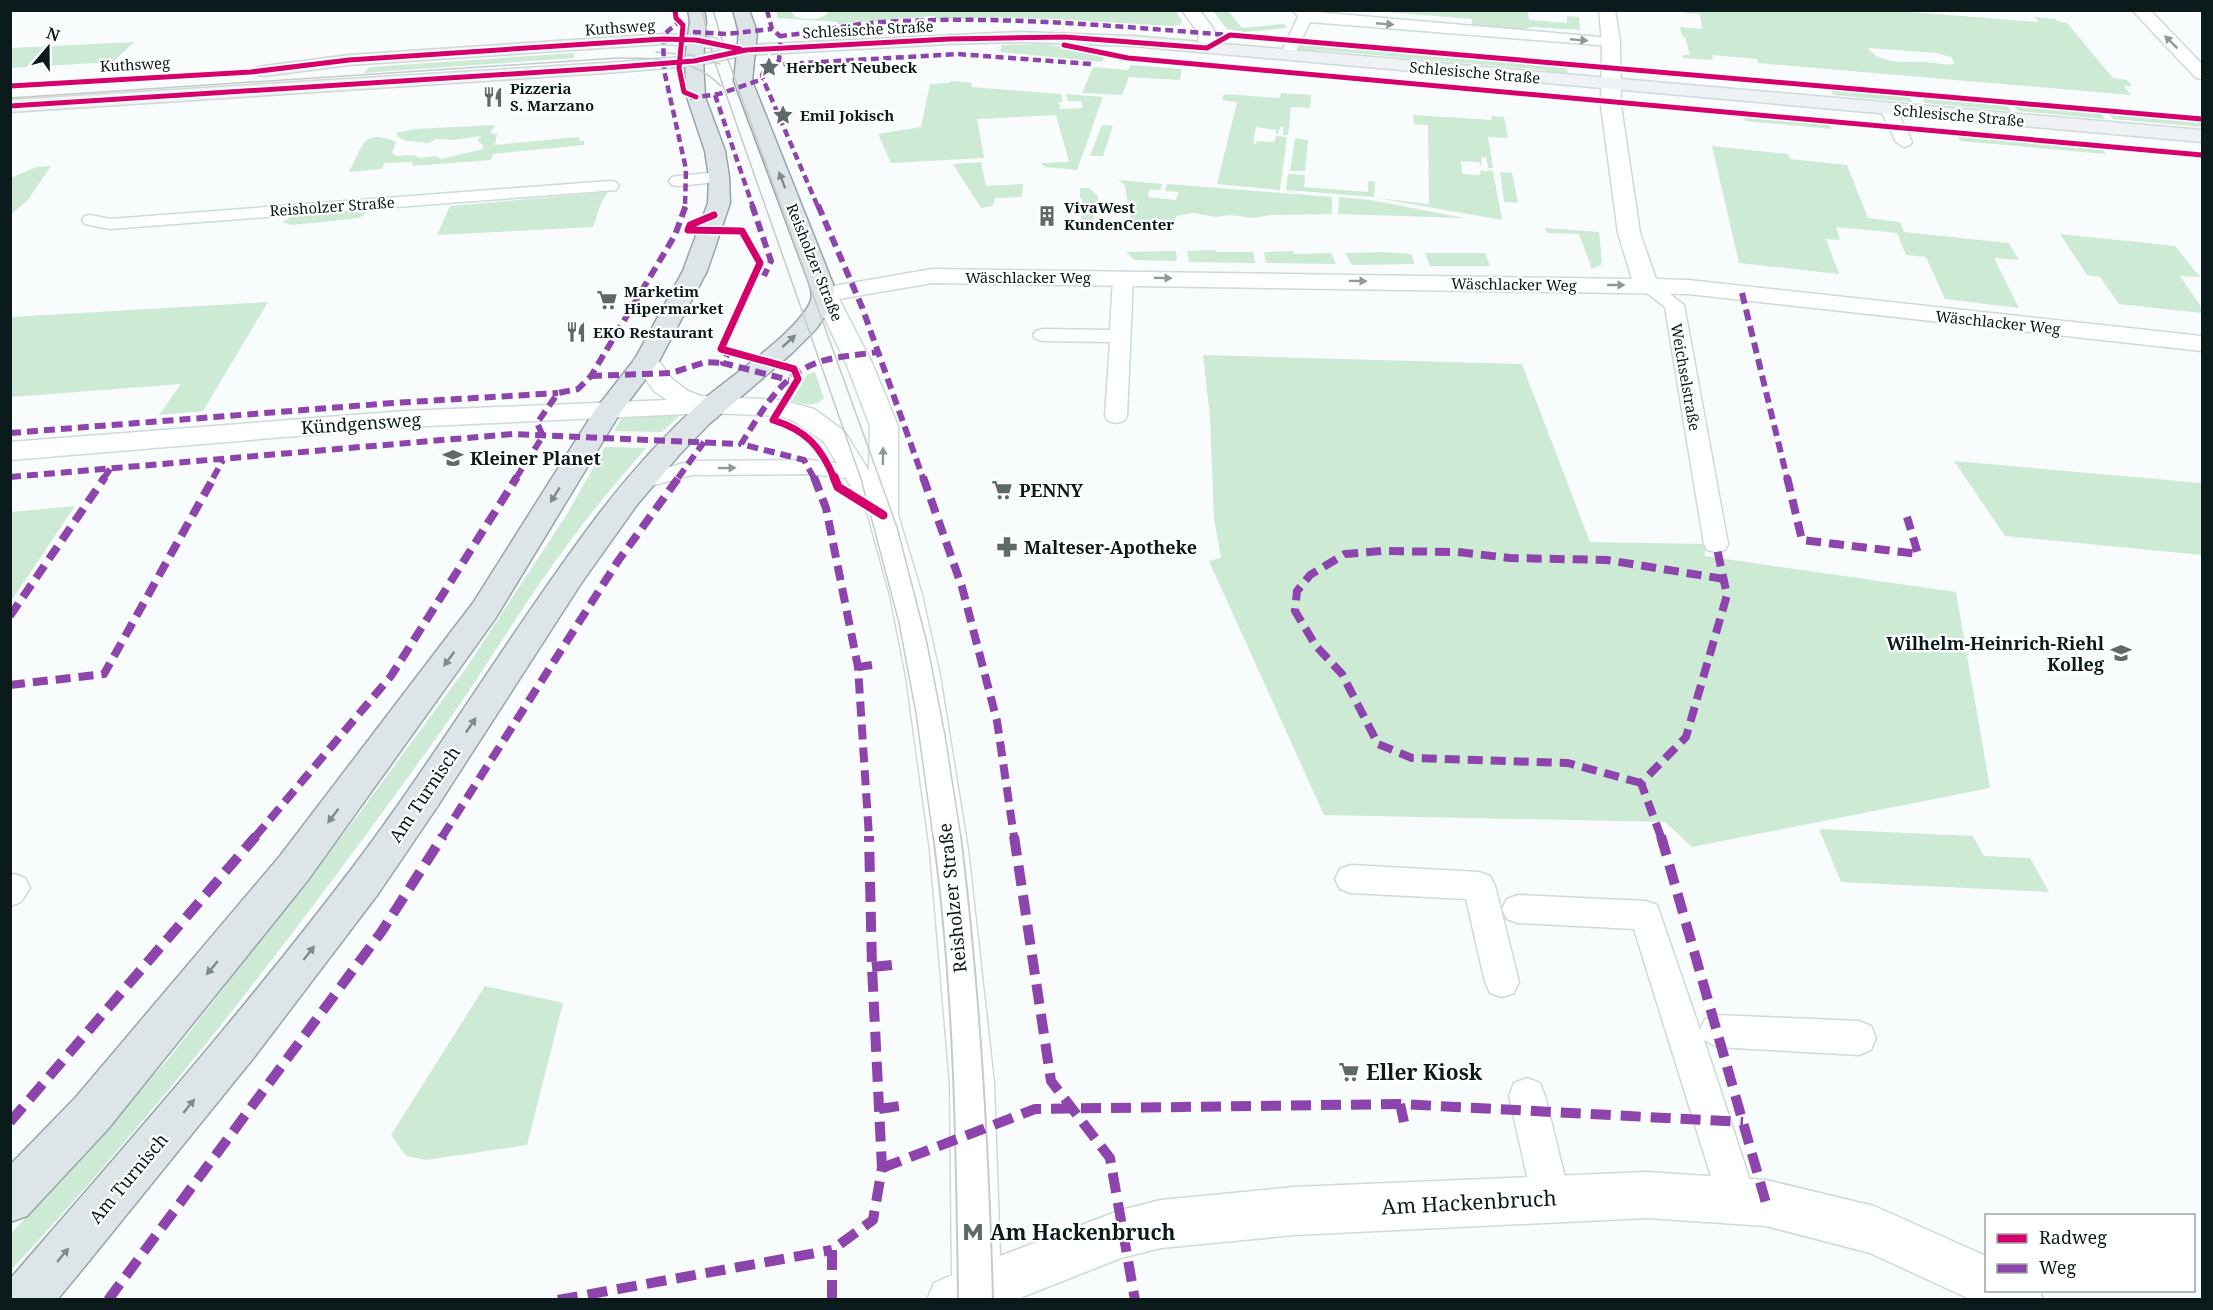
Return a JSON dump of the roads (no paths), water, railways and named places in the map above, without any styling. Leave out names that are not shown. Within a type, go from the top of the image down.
[{"type":"main road","points":[[10,1199],[92,1113],[294,868],[484,611],[608,410],[646,361],[695,271],[719,203],[719,177],[715,151],[696,97],[694,61],[698,21],[696,10]]},
{"type":"main road","name":"Reisholzer Straße","points":[[741,10],[748,32],[744,81],[825,294]]},
{"type":"main road","name":"Am Turnisch","points":[[25,1299],[188,1108],[365,880],[576,566],[639,482],[712,406],[797,334],[819,309],[825,294]]},
{"type":"street","points":[[1190,10],[1208,34],[1207,48]]},
{"type":"street","points":[[1607,10],[1611,42],[1611,106],[1629,233],[1646,285]]},
{"type":"street","points":[[2140,10],[2202,74]]},
{"type":"street","name":"Schlesische Straße","points":[[746,50],[1020,37],[1133,41],[2202,136]]},
{"type":"street","name":"Kuthsweg","points":[[10,86],[251,72],[395,57],[663,39],[696,40],[746,50]]},
{"type":"street","name":"Kuthsweg","points":[[10,106],[373,84],[694,61],[746,50]]},
{"type":"street","name":"Kuthsweg","points":[[373,84],[330,82],[335,73],[349,67],[395,57]]},
{"type":"street","name":"Wäschlacker Weg","points":[[825,294],[932,276],[1646,285],[1688,287],[2202,344]]},
{"type":"street","name":"Reisholzer Straße","points":[[825,294],[859,363],[884,426],[883,515]]},
{"type":"street","name":"Reisholzer Straße","points":[[646,361],[663,385],[679,397],[712,406],[780,408],[804,415],[834,437],[883,515],[906,595],[922,676],[950,858],[972,1083],[968,1296]]},
{"type":"street","name":"Kündgensweg","points":[[10,451],[405,419],[712,406]]},
{"type":"street","name":"Am Hackenbruch","points":[[968,1296],[1121,1234],[1161,1224],[1294,1211],[1647,1195],[1766,1203],[1874,1230],[1985,1281]]},
{"type":"lane","points":[[1287,55],[1302,14],[1611,42]]},
{"type":"lane","points":[[1888,109],[1904,142]]},
{"type":"lane","points":[[678,180],[719,177]]},
{"type":"lane","name":"Reisholzer Straße","points":[[91,220],[110,224],[347,204],[610,186]]},
{"type":"lane","points":[[1116,416],[1123,278]]},
{"type":"lane","name":"Weichselstraße","points":[[1646,285],[1674,305],[1716,544]]},
{"type":"lane","points":[[1043,334],[1119,336]]},
{"type":"lane","points":[[639,482],[692,468],[810,467],[856,472]]},
{"type":"lane","points":[[1352,879],[1479,886],[1502,982]]},
{"type":"lane","points":[[1518,909],[1646,915],[1738,1202]]},
{"type":"lane","points":[[1717,1030],[1859,1038]]},
{"type":"lane","points":[[1527,1096],[1551,1198]]},
{"type":"tram line","points":[[702,10],[715,62]]},
{"type":"tram line","points":[[713,10],[726,54],[897,527],[927,643],[945,735],[961,837]]},
{"type":"tram line","points":[[656,52],[691,55],[715,62]]},
{"type":"tram line","points":[[10,98],[618,58],[659,59],[686,64],[710,76],[721,86]]},
{"type":"tram line","points":[[715,62],[720,64]]},
{"type":"tram line","points":[[715,62],[861,479],[899,623],[916,714],[933,837]]},
{"type":"tram line","points":[[933,836],[950,1009],[955,1125],[958,1300]]},
{"type":"tram line","points":[[961,836],[983,1067],[993,1300]]},
{"type":"place","name":"Herbert Neubeck","points":[[769,67]]},
{"type":"place","name":"Pizzeria S. Marzano","points":[[493,97]]},
{"type":"place","name":"Emil Jokisch","points":[[783,115]]},
{"type":"place","name":"VivaWest KundenCenter","points":[[1047,216]]},
{"type":"place","name":"Marketim Hipermarket","points":[[607,300]]},
{"type":"place","name":"EKO Restaurant","points":[[576,332]]},
{"type":"place","name":"Kleiner Planet","points":[[453,458]]},
{"type":"place","name":"PENNY","points":[[1002,490]]},
{"type":"place","name":"Malteser-Apotheke","points":[[1007,547]]},
{"type":"place","name":"Wilhelm-Heinrich-Riehl Kolleg","points":[[2121,653]]},
{"type":"place","name":"Eller Kiosk","points":[[1349,1072]]},
{"type":"place","name":"Am Hackenbruch","points":[[973,1232]]}]
